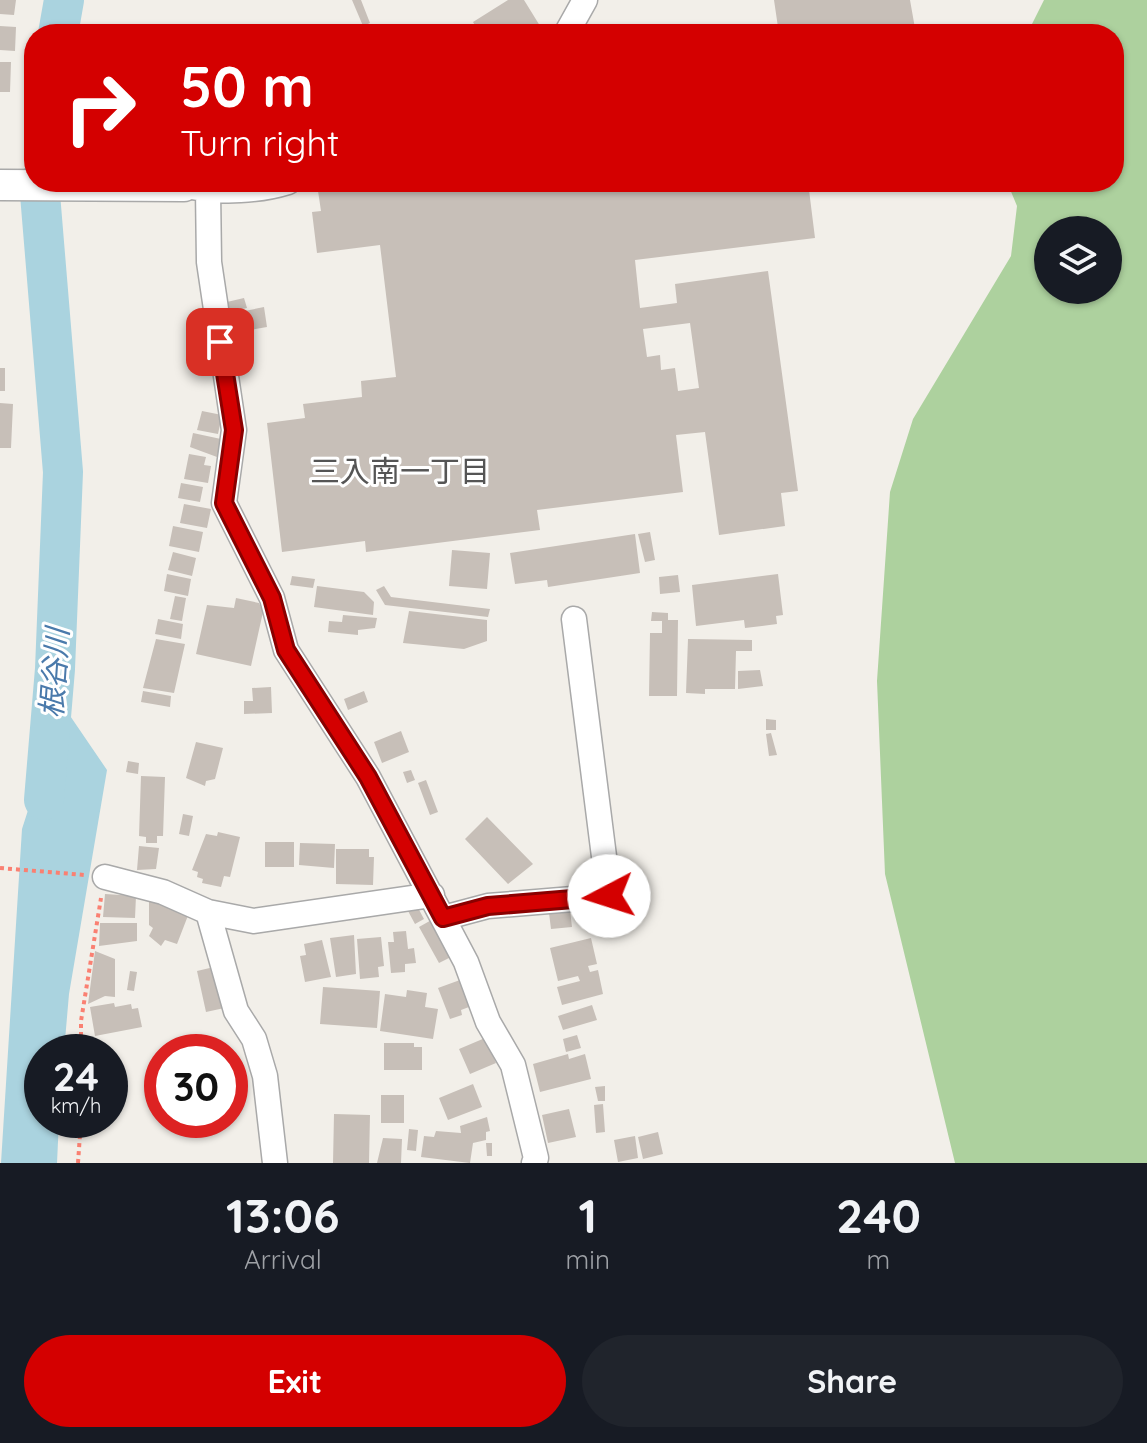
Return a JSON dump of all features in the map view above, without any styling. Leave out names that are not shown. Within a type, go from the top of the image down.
[{"type":"street","points":[[572,24],[585,0]]},
{"type":"street","points":[[197,192],[234,430],[224,503],[272,598],[286,650],[356,756],[466,962],[488,1022],[513,1065],[536,1158],[534,1163]]},
{"type":"street","points":[[443,918],[488,906],[609,896],[574,619]]},
{"type":"street","points":[[105,877],[163,892],[208,912],[254,921],[432,895]]},
{"type":"street","points":[[208,912],[236,1011],[254,1039],[265,1076],[275,1163]]},
{"type":"path","points":[[0,868],[105,877],[81,1034]]},
{"type":"path","points":[[78,1163],[80,1138]]},
{"type":"green space","points":[[1044,0],[1147,0],[1147,1163],[955,1163],[885,874],[877,681],[890,492],[913,419],[1011,256],[1017,206],[1011,192],[1124,192],[1124,24],[1032,24]]},
{"type":"water","points":[[62,704],[107,770],[69,994],[66,1034],[24,1034],[24,1138],[58,1138],[57,1163],[1,1163],[22,829]]},
{"type":"building","points":[[0,0],[16,0],[14,15],[0,14]]},
{"type":"building","points":[[352,0],[361,0],[370,23],[362,24]]},
{"type":"building","points":[[508,0],[524,0],[539,24],[474,24]]},
{"type":"building","points":[[774,0],[910,0],[914,24],[778,24]]},
{"type":"building","points":[[0,26],[16,27],[15,51],[0,50]]},
{"type":"building","points":[[0,62],[11,62],[10,92],[0,92]]},
{"type":"building","points":[[318,192],[809,192],[815,238],[635,260],[640,308],[677,303],[675,284],[768,271],[798,491],[781,493],[785,526],[719,535],[705,432],[676,435],[683,492],[537,510],[540,530],[366,552],[365,541],[282,552],[267,423],[305,418],[303,404],[362,397],[361,381],[396,377],[380,245],[317,253],[312,212],[321,211]],"holes":[[[690,323],[699,388],[678,391],[675,368],[661,370],[660,355],[647,357],[643,329]]]},
{"type":"building","points":[[244,298],[247,308],[230,312],[227,302]]},
{"type":"building","points":[[264,307],[267,327],[238,332],[235,313]]},
{"type":"building","points":[[0,368],[5,368],[5,391],[0,391]]},
{"type":"building","points":[[0,403],[13,404],[11,448],[0,448]]},
{"type":"building","points":[[202,411],[222,415],[218,434],[197,430]]},
{"type":"building","points":[[193,433],[221,439],[217,457],[190,447]]},
{"type":"building","points":[[189,454],[206,457],[204,465],[211,466],[208,483],[184,479]]},
{"type":"building","points":[[181,483],[203,487],[200,502],[178,498]]},
{"type":"building","points":[[184,504],[211,509],[207,528],[180,523]]},
{"type":"building","points":[[173,526],[203,532],[199,552],[169,546]]},
{"type":"building","points":[[650,532],[655,560],[645,562],[638,534]]},
{"type":"building","points":[[635,534],[640,573],[548,587],[547,580],[515,584],[510,553]]},
{"type":"building","points":[[452,550],[490,553],[487,589],[449,586]]},
{"type":"building","points":[[173,552],[196,558],[192,576],[168,570]]},
{"type":"building","points":[[167,574],[191,579],[188,596],[164,591]]},
{"type":"building","points":[[778,574],[783,615],[776,616],[777,624],[745,628],[744,620],[696,626],[692,585]]},
{"type":"building","points":[[678,575],[680,592],[660,594],[659,577]]},
{"type":"building","points":[[292,576],[315,579],[313,588],[290,585]]},
{"type":"building","points":[[317,586],[364,592],[374,602],[373,615],[314,607]]},
{"type":"building","points":[[384,586],[391,597],[490,609],[488,617],[385,605],[376,590]]},
{"type":"building","points":[[175,596],[186,598],[182,621],[170,619]]},
{"type":"building","points":[[236,598],[259,603],[263,612],[251,666],[196,654],[207,605],[234,608]]},
{"type":"building","points":[[409,611],[487,620],[487,641],[464,649],[403,643]]},
{"type":"building","points":[[652,612],[668,613],[668,620],[678,620],[677,696],[649,696],[650,633],[662,633],[662,621],[651,621]]},
{"type":"building","points":[[343,615],[377,618],[375,628],[358,630],[358,635],[328,632],[329,621],[342,622]]},
{"type":"building","points":[[158,619],[183,624],[181,639],[155,634]]},
{"type":"building","points":[[156,639],[185,644],[174,693],[143,688]]},
{"type":"building","points":[[688,639],[752,640],[752,651],[736,651],[735,689],[705,689],[705,694],[686,693]]},
{"type":"building","points":[[760,670],[763,686],[738,689],[738,671]]},
{"type":"building","points":[[271,687],[272,713],[244,714],[244,701],[253,701],[252,688]]},
{"type":"building","points":[[143,691],[171,696],[170,707],[141,702]]},
{"type":"building","points":[[364,691],[368,702],[348,710],[344,699]]},
{"type":"building","points":[[766,719],[776,720],[776,730],[766,730]]},
{"type":"building","points":[[401,731],[409,752],[382,763],[374,742]]},
{"type":"building","points":[[771,733],[777,755],[769,756],[766,734]]},
{"type":"building","points":[[196,742],[223,748],[215,779],[206,781],[205,786],[186,778]]},
{"type":"building","points":[[128,761],[139,763],[138,774],[126,772]]},
{"type":"building","points":[[411,770],[415,780],[407,783],[403,772]]},
{"type":"building","points":[[141,776],[165,777],[163,836],[157,836],[157,843],[146,843],[146,837],[139,836]]},
{"type":"building","points":[[426,780],[438,812],[430,815],[418,783]]},
{"type":"building","points":[[183,814],[193,816],[189,836],[179,834]]},
{"type":"building","points":[[487,817],[533,864],[508,884],[465,839]]},
{"type":"building","points":[[218,832],[240,837],[230,877],[224,876],[221,887],[202,883],[203,879],[197,877],[198,872],[192,870],[206,834],[217,836]]},
{"type":"building","points":[[265,842],[294,842],[294,867],[265,867]]},
{"type":"building","points":[[300,843],[335,844],[334,868],[299,865]]},
{"type":"building","points":[[139,846],[159,848],[156,869],[137,870]]},
{"type":"building","points":[[336,849],[369,849],[369,857],[374,857],[373,885],[336,884]]},
{"type":"building","points":[[105,894],[136,896],[135,918],[103,917]]},
{"type":"building","points":[[149,898],[189,913],[177,944],[165,940],[161,946],[149,936],[153,928],[149,925]]},
{"type":"building","points":[[417,906],[424,919],[415,924],[408,911]]},
{"type":"building","points":[[570,910],[572,927],[551,929],[549,913]]},
{"type":"building","points":[[435,918],[455,955],[439,963],[419,927]]},
{"type":"building","points":[[100,923],[137,923],[137,941],[99,946]]},
{"type":"building","points":[[406,931],[408,949],[414,948],[416,963],[405,964],[405,972],[391,973],[388,942],[394,942],[393,932]]},
{"type":"building","points":[[354,935],[356,974],[336,977],[330,938]]},
{"type":"building","points":[[381,937],[384,966],[378,967],[379,977],[360,979],[357,939]]},
{"type":"building","points":[[591,938],[597,964],[588,966],[590,972],[598,970],[603,994],[562,1005],[557,987],[580,981],[578,976],[558,981],[550,948]]},
{"type":"building","points":[[322,940],[331,977],[305,982],[300,956],[306,955],[304,944]]},
{"type":"building","points":[[95,951],[115,959],[115,997],[105,996],[88,1004]]},
{"type":"building","points":[[214,967],[229,1007],[206,1012],[197,971]]},
{"type":"building","points":[[130,971],[137,972],[134,991],[127,990]]},
{"type":"building","points":[[460,980],[469,1007],[461,1010],[462,1015],[450,1019],[438,988]]},
{"type":"building","points":[[323,987],[380,991],[377,1028],[320,1024]]},
{"type":"building","points":[[407,990],[427,993],[425,1007],[438,1009],[433,1039],[380,1031],[385,994],[406,997]]},
{"type":"building","points":[[131,1004],[132,1009],[138,1008],[142,1027],[95,1034],[90,1007]]},
{"type":"building","points":[[592,1005],[597,1020],[563,1030],[558,1016]]},
{"type":"building","points":[[577,1035],[581,1048],[566,1052],[563,1039]]},
{"type":"building","points":[[485,1038],[496,1063],[470,1074],[459,1049]]},
{"type":"building","points":[[384,1043],[414,1043],[414,1047],[422,1047],[422,1070],[384,1070]]},
{"type":"building","points":[[568,1054],[569,1059],[585,1054],[591,1079],[540,1092],[533,1064]]},
{"type":"building","points":[[473,1084],[482,1107],[448,1120],[439,1098]]},
{"type":"building","points":[[605,1086],[605,1101],[598,1101],[595,1087]]},
{"type":"building","points":[[381,1095],[404,1095],[404,1123],[381,1123]]},
{"type":"building","points":[[603,1104],[605,1132],[596,1133],[594,1105]]},
{"type":"building","points":[[569,1109],[576,1137],[548,1143],[542,1115]]},
{"type":"building","points":[[334,1114],[370,1115],[369,1163],[333,1163]]},
{"type":"building","points":[[487,1117],[490,1131],[486,1132],[486,1140],[473,1143],[470,1163],[421,1157],[424,1136],[434,1137],[436,1131],[461,1133],[460,1126]]},
{"type":"building","points":[[409,1129],[418,1130],[416,1151],[407,1150]]},
{"type":"building","points":[[658,1132],[663,1154],[643,1159],[638,1137]]},
{"type":"building","points":[[635,1136],[638,1158],[618,1162],[614,1140]]},
{"type":"building","points":[[383,1138],[402,1139],[401,1163],[377,1163]]},
{"type":"building","points":[[486,1143],[492,1143],[492,1156],[487,1156]]},
{"type":"waterway","name":"根谷川","points":[[60,24],[64,0]]},
{"type":"waterway","name":"根谷川","points":[[40,192],[63,472],[55,669],[44,800]]},
{"type":"district","name":"三入南一丁目","points":[[400,471]]},
{"type":"route","points":[[220,342],[234,430],[224,503],[272,598],[286,650],[344,735],[443,918],[488,906],[609,896]]}]
